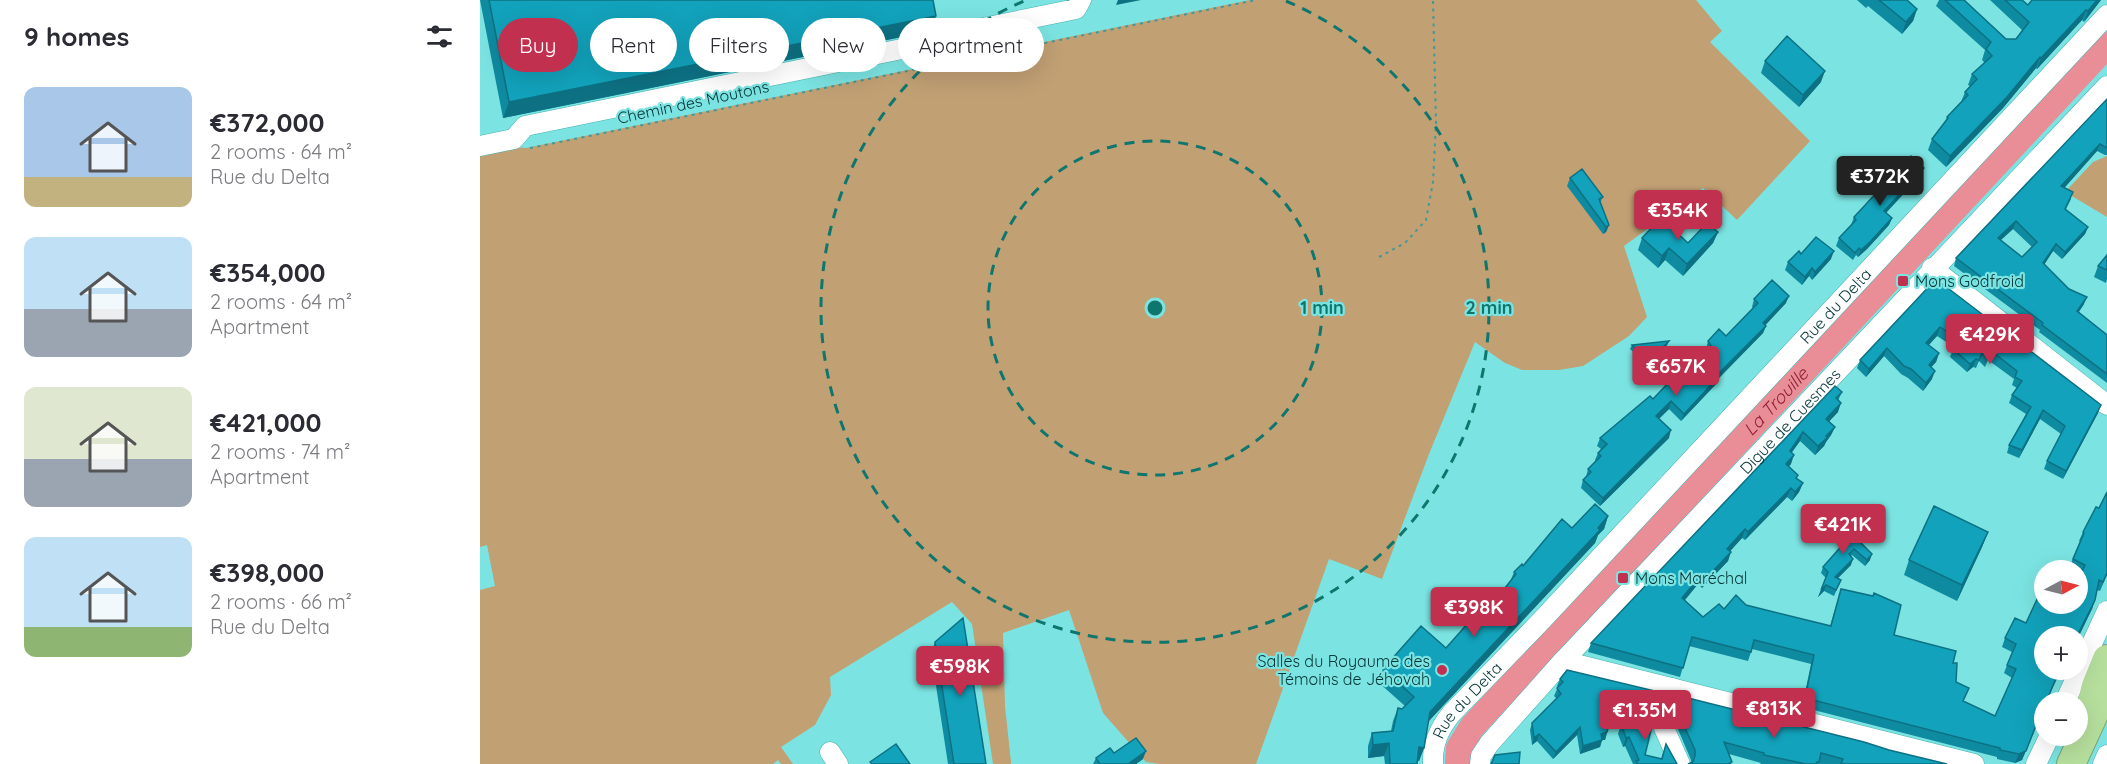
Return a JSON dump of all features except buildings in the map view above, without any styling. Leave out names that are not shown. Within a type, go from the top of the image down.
[{"type":"highway","points":[[2088,705],[2107,659]]},
{"type":"highway","points":[[2088,714],[2107,686]]},
{"type":"highway","points":[[2069,764],[2074,746]]},
{"type":"street","points":[[480,146],[514,139],[525,126],[936,42],[944,36],[1076,9],[1081,0]]},
{"type":"street","name":"Rue du Delta","points":[[1433,764],[1439,729],[1451,714],[1542,620],[2107,15]]},
{"type":"street","name":"Digue de Cuesmes","points":[[1480,764],[1481,756],[1489,744],[1563,661],[1826,384],[1932,268],[2107,86]]},
{"type":"street","points":[[1932,268],[2107,405]]},
{"type":"street","points":[[2088,652],[2107,611]]},
{"type":"street","points":[[1563,661],[1974,764]]},
{"type":"street","points":[[1672,688],[1664,728],[1680,764]]},
{"type":"street","points":[[2036,764],[2045,746]]},
{"type":"street","points":[[2103,764],[2107,755]]},
{"type":"path","name":"Chemin des Moutons","points":[[526,148],[1256,0]]},
{"type":"path","points":[[1379,257],[1405,243],[1426,219],[1433,182],[1436,123],[1432,0]]},
{"type":"shaded area","points":[[1250,0],[1696,0],[1722,31],[1710,42],[1810,141],[1737,220],[1703,188],[1624,246],[1647,317],[1629,336],[1583,366],[1559,370],[1522,370],[1505,363],[1475,342],[1429,454],[1382,579],[1329,559],[1256,764],[1146,762],[1103,713],[1069,610],[1003,633],[1005,706],[1011,764],[993,764],[972,624],[952,602],[830,677],[831,695],[815,725],[781,747],[793,764],[781,764],[778,760],[773,764],[480,764],[480,590],[495,586],[487,545],[480,547],[480,146],[526,148],[898,72],[1044,72],[1044,42]]},
{"type":"shaded area","points":[[2107,156],[2107,217],[2065,192],[2093,162]]},
{"type":"waterway","name":"La Trouille","points":[[1458,764],[1459,748],[1472,727],[2107,45]]},
{"type":"place","name":"Mons Godfroid","points":[[1903,281]]},
{"type":"place","name":"Mons Maréchal","points":[[1623,578]]},
{"type":"place","name":"Salles du Royaume des Témoins de Jéhovah","points":[[1442,670]]}]
